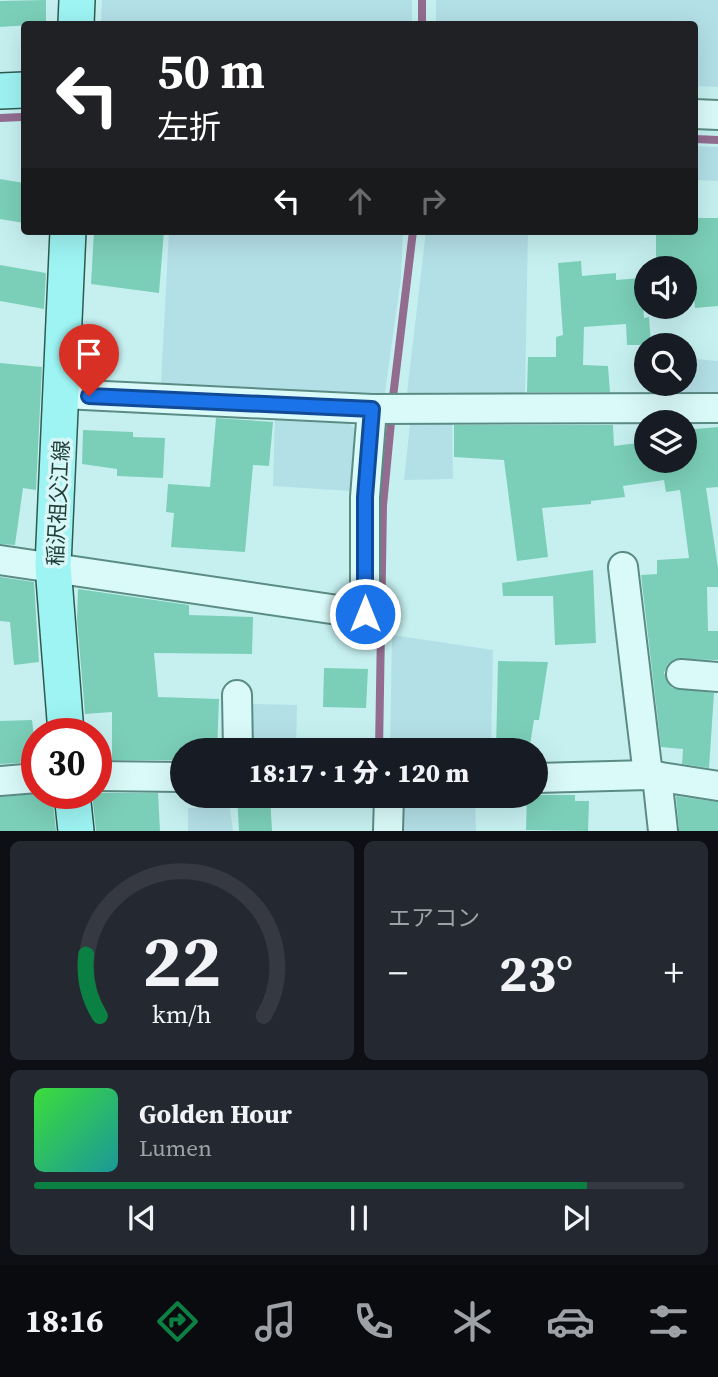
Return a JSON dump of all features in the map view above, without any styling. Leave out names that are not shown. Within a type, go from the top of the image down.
[{"type":"main road","points":[[76,21],[77,0]]},
{"type":"main road","points":[[0,91],[21,90]]},
{"type":"main road","name":"稲沢祖父江線","points":[[65,718],[53,566],[63,394],[68,235]]},
{"type":"main road","points":[[74,809],[76,831]]},
{"type":"street","points":[[698,114],[718,115]]},
{"type":"street","points":[[63,394],[372,409],[718,408]]},
{"type":"street","points":[[0,560],[365,614],[365,497],[372,409]]},
{"type":"street","points":[[624,567],[652,775],[663,831]]},
{"type":"street","points":[[681,674],[718,677]]},
{"type":"street","points":[[237,695],[238,738]]},
{"type":"street","points":[[548,778],[652,775],[718,786]]},
{"type":"street","points":[[112,776],[170,777]]},
{"type":"street","points":[[0,781],[21,779]]},
{"type":"street","points":[[388,831],[389,808]]},
{"type":"shaded area","points":[[102,0],[412,0],[412,21],[101,21]]},
{"type":"shaded area","points":[[436,0],[718,0],[718,87],[698,86],[698,21],[436,21]]},
{"type":"shaded area","points":[[698,146],[718,147],[718,181],[698,180]]},
{"type":"shaded area","points":[[169,235],[403,235],[401,278],[384,399],[190,389],[190,384],[161,383]]},
{"type":"shaded area","points":[[426,235],[528,235],[525,394],[407,393]]},
{"type":"shaded area","points":[[697,359],[718,361],[718,400],[684,398],[697,396]]},
{"type":"shaded area","points":[[275,415],[347,419],[358,434],[351,491],[273,486]]},
{"type":"shaded area","points":[[411,415],[452,415],[453,479],[404,480]]},
{"type":"shaded area","points":[[392,635],[493,650],[491,738],[390,738]]},
{"type":"shaded area","points":[[253,704],[297,705],[296,738],[252,738]]},
{"type":"shaded area","points":[[188,808],[230,808],[233,831],[188,831]]},
{"type":"shaded area","points":[[397,808],[475,808],[476,831],[396,831]]},
{"type":"building","points":[[46,0],[46,21],[21,21],[21,26],[0,27],[0,1]]},
{"type":"building","points":[[0,179],[21,182],[21,222],[0,219]]},
{"type":"building","points":[[698,218],[718,218],[718,306],[697,308],[697,256],[656,256],[656,235],[698,235]]},
{"type":"building","points":[[94,235],[164,235],[159,293],[91,284]]},
{"type":"building","points":[[581,261],[582,276],[616,273],[616,280],[634,279],[634,319],[649,319],[650,333],[634,333],[634,345],[627,345],[626,324],[584,327],[583,365],[608,366],[610,392],[527,392],[528,357],[556,357],[556,337],[563,335],[558,263]]},
{"type":"building","points":[[0,265],[46,273],[44,309],[0,301]]},
{"type":"building","points":[[0,363],[42,367],[36,490],[23,488],[15,545],[0,544]]},
{"type":"building","points":[[216,418],[273,422],[269,466],[253,465],[245,552],[171,547],[174,513],[166,512],[168,484],[210,487]]},
{"type":"building","points":[[454,425],[613,425],[614,446],[634,444],[634,473],[697,473],[697,429],[718,427],[718,487],[706,488],[718,568],[718,587],[707,587],[708,631],[718,631],[718,660],[675,659],[668,664],[664,673],[672,688],[714,693],[709,768],[682,764],[683,749],[661,747],[641,575],[657,574],[657,560],[689,558],[680,490],[666,492],[664,480],[623,486],[625,497],[591,501],[591,504],[542,508],[548,557],[517,561],[504,460],[454,457]]},
{"type":"building","points":[[83,430],[133,432],[133,437],[165,438],[163,478],[117,476],[117,469],[82,464]]},
{"type":"building","points":[[593,570],[596,643],[555,645],[553,596],[503,596],[502,583]]},
{"type":"building","points":[[0,577],[34,582],[39,662],[14,665],[10,622],[0,621]]},
{"type":"building","points":[[78,589],[189,605],[189,615],[253,617],[252,654],[154,653],[158,697],[219,699],[218,738],[170,738],[170,760],[112,760],[112,712],[85,714],[77,619]]},
{"type":"building","points":[[498,661],[548,662],[539,720],[534,720],[531,738],[496,738]]},
{"type":"building","points":[[324,668],[368,669],[366,708],[323,707]]},
{"type":"building","points":[[21,720],[21,763],[0,764],[0,721]]},
{"type":"building","points":[[112,793],[158,793],[160,831],[96,831],[94,809],[112,809]]},
{"type":"building","points":[[21,795],[21,809],[54,809],[56,831],[0,831],[0,797]]},
{"type":"building","points":[[548,795],[575,795],[575,801],[589,801],[588,831],[526,830],[527,808],[548,808]]},
{"type":"building","points":[[676,796],[718,802],[718,831],[679,831]]},
{"type":"building","points":[[238,808],[271,808],[272,831],[239,831]]},
{"type":"waterway","points":[[422,0],[422,21]]},
{"type":"waterway","points":[[0,118],[21,117]]},
{"type":"waterway","points":[[698,139],[718,140]]},
{"type":"waterway","points":[[393,397],[413,235]]},
{"type":"waterway","points":[[379,738],[383,505],[391,422]]},
{"type":"route","points":[[89,396],[372,409],[365,497],[365,614]]}]
